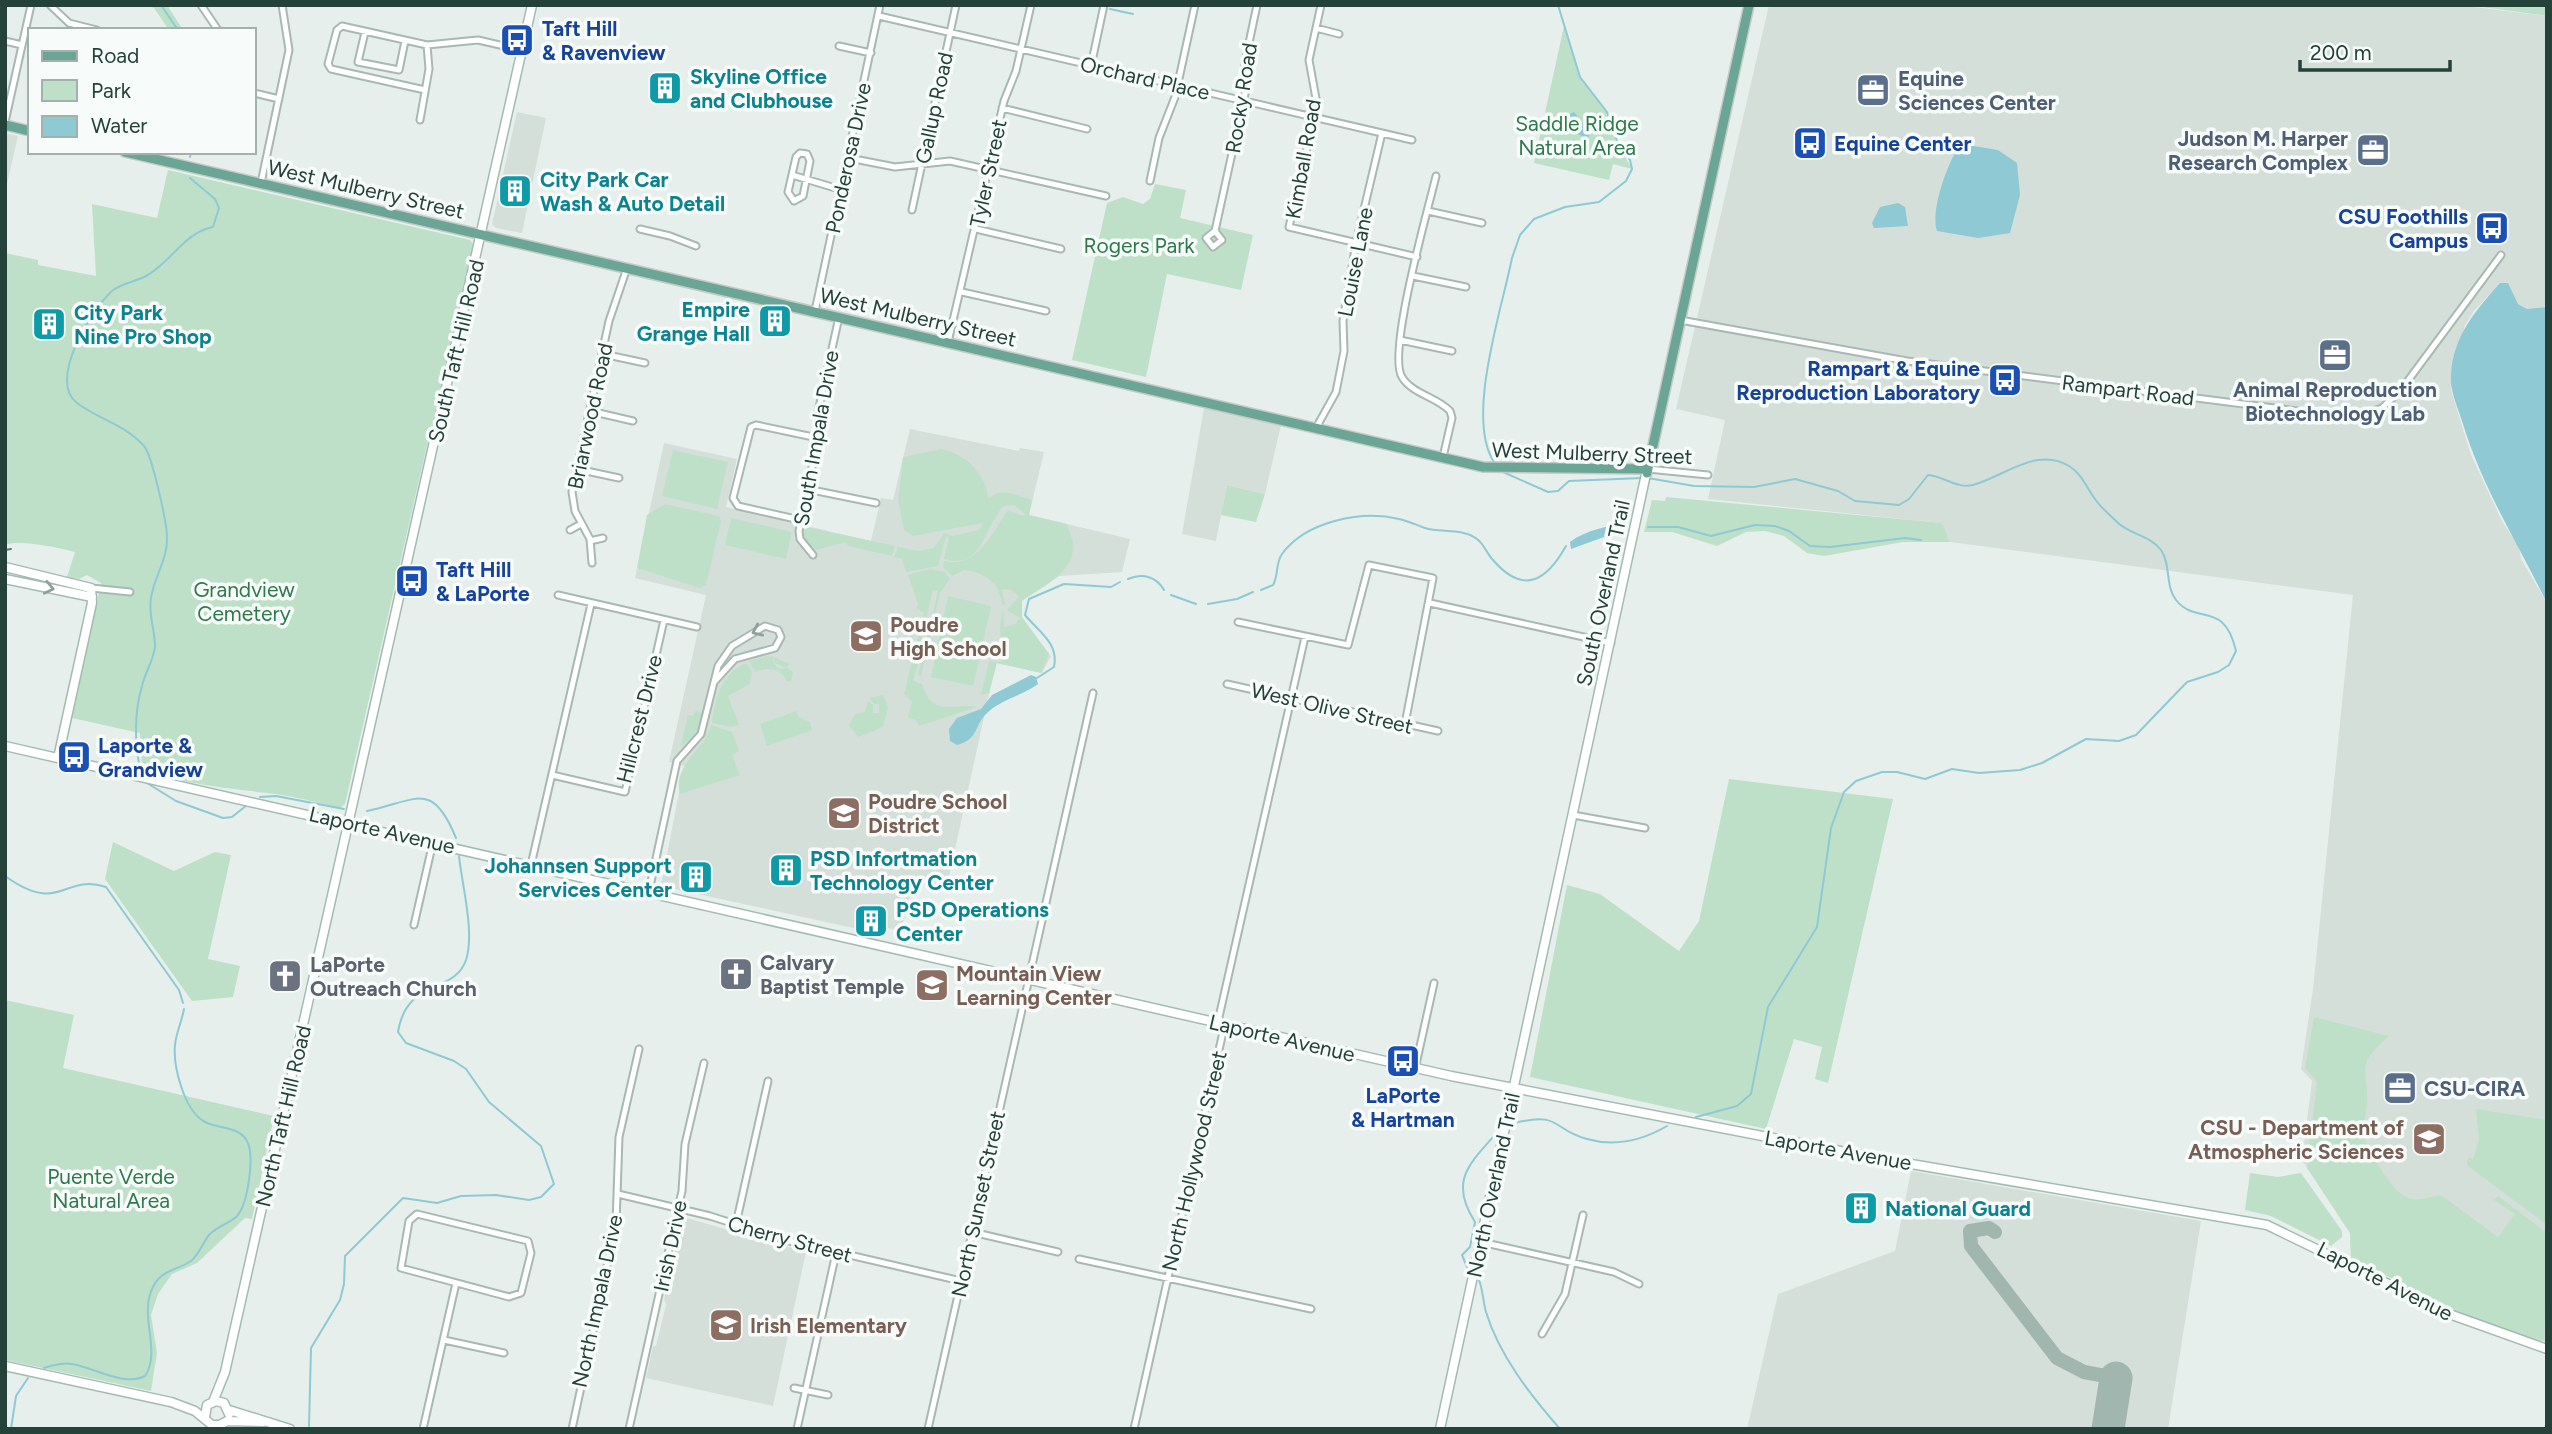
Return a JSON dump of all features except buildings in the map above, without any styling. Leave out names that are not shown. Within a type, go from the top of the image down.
[{"type":"main road","name":"South Overland Trail","points":[[1646,475],[1749,5]]},
{"type":"main road","points":[[5,124],[28,130]]},
{"type":"main road","name":"West Mulberry Street","points":[[134,154],[1443,457],[1502,468],[1646,475]]},
{"type":"street","points":[[5,124],[31,5]]},
{"type":"street","points":[[50,5],[69,23],[89,28]]},
{"type":"street","points":[[201,5],[217,28]]},
{"type":"street","points":[[261,183],[289,50],[282,5]]},
{"type":"street","name":"South Taft Hill Road","points":[[387,655],[532,5]]},
{"type":"street","name":"Ponderosa Drive","points":[[815,311],[880,5]]},
{"type":"street","name":"Gallup Road","points":[[912,210],[956,5]]},
{"type":"street","name":"Tyler Street","points":[[948,342],[962,292],[1002,108],[1021,49],[1031,5]]},
{"type":"street","points":[[1091,66],[1104,5]]},
{"type":"street","points":[[1150,181],[1159,138],[1178,86],[1195,5]]},
{"type":"street","name":"Rocky Road","points":[[1215,231],[1244,100],[1245,62],[1257,5]]},
{"type":"street","name":"Kimball Road","points":[[1321,5],[1310,60],[1318,99],[1289,227],[1417,257]]},
{"type":"street","name":"Orchard Place","points":[[879,16],[1412,140]]},
{"type":"street","points":[[425,90],[335,71],[328,64],[337,30],[342,26],[428,45],[478,40],[523,50]]},
{"type":"street","points":[[1316,28],[1339,34]]},
{"type":"street","points":[[365,32],[358,62],[399,70],[405,41]]},
{"type":"street","points":[[5,41],[22,45]]},
{"type":"street","points":[[420,120],[429,69],[428,45]]},
{"type":"street","points":[[839,46],[871,53]]},
{"type":"street","points":[[256,93],[279,99]]},
{"type":"street","points":[[1002,108],[1087,129]]},
{"type":"street","name":"Louise Lane","points":[[1316,428],[1319,417],[1334,396],[1341,368],[1344,351],[1343,321],[1356,243],[1382,133]]},
{"type":"street","points":[[804,153],[810,159],[802,197],[794,201],[788,194],[792,175],[796,157],[804,153]]},
{"type":"street","points":[[849,158],[889,166],[944,160],[1106,196]]},
{"type":"street","points":[[792,175],[842,190]]},
{"type":"street","points":[[1436,176],[1413,276],[1398,362],[1402,378],[1451,413],[1443,457]]},
{"type":"street","points":[[1428,211],[1482,223]]},
{"type":"street","points":[[640,229],[696,246]]},
{"type":"street","points":[[976,229],[1060,248]]},
{"type":"street","name":"Rampart Road","points":[[1680,320],[1967,369],[2352,418],[2382,408],[2401,390],[2501,255]]},
{"type":"street","name":"Briarwood Road","points":[[592,563],[590,541],[572,497],[609,321],[627,268]]},
{"type":"street","points":[[1413,276],[1466,287]]},
{"type":"street","points":[[962,292],[1046,311]]},
{"type":"street","name":"South Impala Drive","points":[[813,555],[800,539],[800,520],[818,438],[818,412],[839,317]]},
{"type":"street","points":[[1400,340],[1451,351]]},
{"type":"street","points":[[603,354],[645,363]]},
{"type":"street","points":[[590,411],[633,421]]},
{"type":"street","points":[[800,520],[738,506],[733,498],[751,427],[756,425],[818,438]]},
{"type":"street","points":[[577,469],[619,478]]},
{"type":"street","name":"West Mulberry Street","points":[[1646,475],[1708,475]]},
{"type":"street","name":"South Overland Trail","points":[[1546,941],[1646,475]]},
{"type":"street","points":[[807,489],[876,503]]},
{"type":"street","points":[[570,530],[581,524]]},
{"type":"street","points":[[590,541],[603,538]]},
{"type":"street","points":[[1238,622],[1348,645],[1369,565],[1377,564],[1433,578],[1405,724]]},
{"type":"street","points":[[5,567],[91,587],[130,592]]},
{"type":"street","points":[[5,579],[92,597]]},
{"type":"street","points":[[58,758],[92,597],[91,587]]},
{"type":"street","points":[[558,595],[697,627]]},
{"type":"street","points":[[1430,603],[1611,643]]},
{"type":"street","points":[[531,864],[591,604]]},
{"type":"street","name":"Hillcrest Drive","points":[[552,775],[625,792],[664,620]]},
{"type":"street","points":[[649,891],[677,761],[701,734],[718,666],[732,646],[765,626],[778,630],[780,637],[775,648],[735,659],[715,681]]},
{"type":"street","name":"North Hollywood Street","points":[[1134,1429],[1223,1032],[1220,1024],[1306,637]]},
{"type":"street","name":"North Taft Hill Road","points":[[207,1423],[210,1403],[225,1373],[387,655]]},
{"type":"street","name":"West Olive Street","points":[[1227,684],[1438,731]]},
{"type":"street","name":"North Sunset Street","points":[[928,1429],[1093,693]]},
{"type":"street","name":"Laporte Avenue","points":[[5,746],[350,822],[1415,1069],[1855,1154],[2267,1225],[2452,1315],[2547,1349]]},
{"type":"street","points":[[1573,815],[1645,828]]},
{"type":"street","points":[[414,925],[433,842]]},
{"type":"street","name":"North Overland Trail","points":[[1440,1429],[1546,941]]},
{"type":"street","points":[[1415,1069],[1434,983]]},
{"type":"street","name":"North Impala Drive","points":[[572,1429],[616,1224],[620,1138],[639,1049]]},
{"type":"street","name":"Irish Drive","points":[[629,1429],[678,1208],[685,1144],[704,1063]]},
{"type":"street","points":[[736,1224],[768,1081]]},
{"type":"street","name":"Cherry Street","points":[[618,1194],[678,1208],[836,1253],[961,1281]]},
{"type":"street","points":[[417,1214],[524,1239],[529,1243],[531,1253],[518,1296],[509,1297],[456,1283],[401,1268],[412,1216],[417,1214]]},
{"type":"street","points":[[1542,1334],[1560,1304],[1583,1215]]},
{"type":"street","points":[[972,1232],[1058,1252]]},
{"type":"street","points":[[1481,1242],[1614,1272],[1639,1284]]},
{"type":"street","points":[[797,1429],[836,1253]]},
{"type":"street","points":[[1079,1259],[1311,1309]]},
{"type":"street","points":[[423,1429],[456,1283]]},
{"type":"street","points":[[444,1340],[504,1353]]},
{"type":"street","points":[[5,1366],[171,1402],[210,1403],[290,1429]]},
{"type":"street","name":"North Taft Hill Road","points":[[222,1425],[227,1407],[225,1373]]},
{"type":"street","points":[[794,1388],[828,1395]]},
{"type":"street","points":[[171,1402],[207,1423],[222,1425],[262,1422]]},
{"type":"shaded area","points":[[1769,5],[2458,5],[2547,16],[2547,307],[2527,309],[2518,304],[2509,290],[2500,283],[2465,325],[2457,351],[2451,390],[2471,455],[2502,521],[2519,547],[2521,559],[2547,603],[2547,1342],[2497,1327],[2451,1308],[2351,1258],[2350,1233],[2302,1160],[2312,1081],[2301,1069],[2313,989],[2353,595],[1950,542],[1941,523],[1708,499],[1725,420],[1676,409]]},
{"type":"shaded area","points":[[517,112],[546,118],[522,233],[496,228],[492,224]]},
{"type":"shaded area","points":[[5,133],[18,136],[7,184],[5,184]]},
{"type":"shaded area","points":[[1204,408],[1281,425],[1265,494],[1227,485],[1216,541],[1182,534]]},
{"type":"shaded area","name":"Poudre High School","points":[[910,429],[1019,451],[1020,448],[1044,452],[1029,515],[1130,539],[1122,572],[1059,576],[1022,600],[1019,616],[1051,656],[1042,673],[996,663],[946,890],[913,883],[901,931],[883,927],[881,934],[661,886],[684,766],[669,762],[706,595],[635,578],[664,443],[737,459],[726,507],[871,541],[881,498],[893,500]]},
{"type":"shaded area","points":[[1911,1171],[2201,1221],[2168,1429],[1747,1429],[1778,1294],[1895,1251]]},
{"type":"shaded area","name":"Irish Elementary","points":[[683,1217],[806,1252],[773,1406],[646,1378],[666,1305],[664,1299]]},
{"type":"green space","points":[[145,5],[167,5],[182,28],[168,28],[154,8]]},
{"type":"green space","points":[[2468,5],[2547,5],[2547,16]]},
{"type":"green space","name":"Saddle Ridge Natural Area","points":[[1564,26],[1580,77],[1607,112],[1616,141],[1632,169],[1613,164],[1609,180],[1534,163]]},
{"type":"green space","name":"Grandview Cemetery","points":[[168,170],[470,240],[473,244],[345,804],[340,808],[291,797],[188,782],[155,772],[142,765],[140,733],[72,718],[101,583],[87,575],[79,579],[67,577],[75,552],[50,546],[11,543],[5,545],[5,253],[38,260],[38,265],[96,276],[92,204],[157,218]]},
{"type":"green space","name":"Rogers Park","points":[[1155,184],[1186,190],[1180,218],[1253,235],[1241,290],[1167,274],[1146,377],[1072,360],[1107,203],[1123,197],[1143,204],[1150,199]]},
{"type":"green space","points":[[942,449],[959,456],[973,467],[983,481],[989,499],[998,493],[1004,493],[1032,500],[1029,515],[1067,524],[1073,544],[1066,568],[1022,601],[1022,617],[1049,654],[1041,673],[997,663],[989,693],[981,695],[989,661],[1001,662],[1003,657],[1000,629],[1003,611],[1004,627],[1015,624],[1020,618],[1007,610],[1019,596],[1011,590],[1002,589],[1005,605],[1002,604],[998,590],[990,580],[978,573],[964,570],[952,576],[943,567],[944,561],[956,562],[966,560],[975,554],[1008,510],[1023,516],[1025,514],[1014,505],[1004,506],[975,553],[957,561],[944,559],[949,537],[946,536],[938,566],[906,572],[902,559],[894,557],[898,547],[918,551],[934,548],[944,533],[952,536],[979,530],[983,523],[913,536],[904,530],[898,501],[903,457]]},
{"type":"green space","points":[[673,450],[728,462],[717,509],[662,496]]},
{"type":"green space","points":[[1227,485],[1265,494],[1256,522],[1221,515]]},
{"type":"green space","points":[[1666,497],[1942,523],[1950,542],[1903,542],[1824,556],[1807,553],[1784,536],[1765,531],[1746,532],[1717,546],[1672,532],[1644,532],[1652,500],[1665,501]]},
{"type":"green space","points":[[665,504],[719,516],[721,521],[706,585],[700,588],[637,568],[647,515]]},
{"type":"green space","points":[[731,518],[792,532],[786,559],[725,545]]},
{"type":"green space","points":[[802,526],[895,546],[892,556],[848,546],[846,542],[816,550],[802,537]]},
{"type":"green space","points":[[931,569],[945,572],[950,579],[940,593],[921,676],[918,675],[938,591],[933,590],[921,641],[924,642],[913,681],[922,684],[932,702],[938,705],[977,707],[919,726],[916,720],[908,718],[912,702],[904,694],[924,613],[916,608],[918,604],[908,575]]},
{"type":"green space","points":[[948,596],[991,606],[973,686],[931,677]]},
{"type":"green space","points":[[766,656],[773,657],[774,664],[779,669],[786,668],[775,663],[774,657],[790,664],[787,667],[793,672],[791,681],[787,682],[781,673],[774,670],[755,672],[749,661]]},
{"type":"green space","points":[[746,663],[752,671],[750,684],[728,696],[739,725],[731,727],[712,723],[717,696],[725,680],[737,667]]},
{"type":"green space","points":[[883,695],[888,707],[883,727],[858,737],[849,725],[855,714],[864,712],[868,701],[873,705],[873,713],[879,713],[879,704],[874,704],[869,698]]},
{"type":"green space","points":[[696,710],[703,714],[696,734],[681,746],[688,715],[693,716]]},
{"type":"green space","points":[[796,711],[799,717],[810,722],[812,730],[767,746],[760,724]]},
{"type":"green space","points":[[711,725],[732,732],[739,751],[732,755],[740,775],[680,794],[681,774],[708,734]]},
{"type":"green space","points":[[1729,779],[1893,799],[1828,1083],[1815,1079],[1822,1047],[1794,1039],[1766,1129],[1530,1077],[1567,885],[1600,894],[1679,951],[1699,921]]},
{"type":"green space","points":[[113,842],[174,871],[215,852],[231,855],[208,959],[240,966],[233,997],[192,1001],[105,879]]},
{"type":"green space","name":"Puente Verde Natural Area","points":[[5,1000],[74,1015],[63,1068],[274,1116],[252,1219],[245,1218],[197,1263],[172,1274],[158,1294],[151,1315],[157,1353],[151,1391],[5,1360]]},
{"type":"green space","points":[[2314,1017],[2389,1036],[2371,1055],[2365,1068],[2367,1106],[2361,1134],[2397,1191],[2413,1199],[2441,1195],[2498,1237],[2515,1214],[2494,1200],[2498,1196],[2547,1233],[2544,1341],[2477,1321],[2351,1258],[2350,1233],[2307,1168],[2317,1082],[2305,1068]]},
{"type":"green space","points":[[2476,1109],[2547,1120],[2547,1225],[2468,1166],[2467,1161],[2469,1157],[2473,1159],[2479,1139]]},
{"type":"green space","points":[[2250,1173],[2278,1177],[2301,1173],[2342,1231],[2342,1237],[2331,1246],[2271,1216],[2245,1210]]},
{"type":"water","points":[[1574,112],[1589,131],[1589,140],[1571,130],[1565,116]]},
{"type":"water","points":[[1961,144],[1998,150],[2017,163],[2020,195],[2010,233],[1978,238],[1937,231],[1935,222],[1938,199],[1951,162]]},
{"type":"water","points":[[1898,203],[1905,207],[1908,226],[1874,228],[1872,223],[1880,207]]},
{"type":"water","points":[[2500,283],[2508,283],[2518,304],[2527,309],[2547,307],[2547,603],[2479,469],[2452,387],[2453,361],[2461,336],[2474,314]]},
{"type":"water","points":[[1627,523],[1626,529],[1571,549],[1570,542],[1583,534]]},
{"type":"water","points":[[1031,675],[1036,677],[1038,684],[992,709],[969,739],[957,745],[950,741],[949,729],[957,718],[981,709],[992,695]]},
{"type":"waterway","points":[[161,5],[177,28]]},
{"type":"waterway","points":[[1494,462],[1486,443],[1484,392],[1494,333],[1520,235],[1534,219],[1565,207],[1599,202],[1626,181],[1632,169],[1630,160],[1617,141],[1607,112],[1580,77],[1558,5]]},
{"type":"waterway","points":[[1110,9],[1133,14]]},
{"type":"waterway","points":[[142,775],[137,754],[136,719],[139,696],[154,651],[150,604],[167,545],[165,518],[155,475],[144,446],[120,427],[77,403],[69,393],[67,379],[70,363],[84,329],[112,291],[146,276],[163,264],[193,235],[213,227],[219,208],[215,199],[190,178]]},
{"type":"waterway","points":[[1648,478],[1694,486],[1754,487],[1795,479],[1838,491],[1855,501],[1899,505],[1909,499],[1928,475],[1967,486],[2032,461],[2057,461],[2077,473],[2097,502],[2117,522],[2161,550],[2170,588],[2176,600],[2184,608],[2217,619],[2225,625],[2236,651],[2229,665],[2218,672],[2187,682],[2136,735],[2119,741],[2086,739],[2042,763],[2020,770],[1979,773],[1952,769],[1925,779],[1897,772],[1882,772],[1856,781],[1844,792],[1831,828],[1817,927],[1768,1007],[1751,1094],[1737,1106],[1696,1117]]},
{"type":"waterway","points":[[1503,472],[1548,492],[1558,491],[1569,481],[1642,478]]},
{"type":"waterway","points":[[1261,590],[1273,585],[1280,558],[1292,543],[1320,526],[1352,517],[1384,517],[1472,536],[1504,571],[1515,578],[1525,580],[1543,575],[1566,546]]},
{"type":"waterway","points":[[1648,527],[1678,527],[1711,536],[1755,525],[1775,526],[1789,531],[1810,546],[1830,547],[1905,538],[1921,540]]},
{"type":"waterway","points":[[1128,579],[1148,577],[1164,590]]},
{"type":"waterway","points":[[1037,678],[1054,667],[1055,659],[1047,638],[1025,615],[1029,599],[1064,584],[1111,587],[1120,582]]},
{"type":"waterway","points":[[1208,604],[1237,599],[1253,592]]},
{"type":"waterway","points":[[1171,595],[1196,604]]},
{"type":"waterway","points":[[147,783],[176,801],[223,818],[232,817],[247,805]]},
{"type":"waterway","points":[[260,797],[276,796],[344,809]]},
{"type":"waterway","points":[[367,811],[410,800],[430,801],[439,807],[456,838]]},
{"type":"waterway","points":[[309,1426],[311,1348],[340,1300],[344,1284],[345,1256],[403,1198],[437,1203],[461,1196],[496,1195],[529,1200],[541,1197],[554,1184],[541,1146],[489,1102],[466,1069],[454,1061],[406,1043],[398,1032],[403,1015],[411,1002],[420,994],[452,978],[466,960],[469,923],[459,856]]},
{"type":"waterway","points":[[5,876],[38,893],[91,884],[106,887],[179,990],[183,1003]]},
{"type":"waterway","points":[[44,1368],[69,1363],[118,1378],[137,1379],[145,1376],[151,1355],[149,1298],[156,1281],[194,1258],[209,1235],[236,1217],[244,1202],[250,1168],[247,1141],[228,1128],[205,1122],[191,1108],[181,1087],[175,1045],[184,1009]]},
{"type":"waterway","points":[[1515,1123],[1549,1120],[1576,1135],[1608,1142],[1639,1138],[1667,1126]]},
{"type":"waterway","points":[[1467,1267],[1462,1255],[1470,1247],[1475,1222],[1464,1196],[1465,1176],[1476,1157],[1494,1136]]},
{"type":"waterway","points":[[1479,1280],[1486,1312],[1507,1359],[1527,1389],[1560,1429]]},
{"type":"waterway","points":[[11,1429],[16,1396],[28,1378]]},
{"type":"taxiway","points":[[1995,1232],[1989,1228],[1970,1231],[1971,1246],[2057,1358],[2084,1372],[2116,1378]]},
{"type":"runway","points":[[2108,1429],[2116,1378]]},
{"type":"tram line","points":[[5,550],[11,549]]},
{"type":"place","name":"Taft Hill & Ravenview","points":[[517,40]]},
{"type":"place","name":"Skyline Office and Clubhouse","points":[[665,88]]},
{"type":"place","name":"Equine Sciences Center","points":[[1873,90]]},
{"type":"place","name":"Equine Center","points":[[1810,143]]},
{"type":"place","name":"Judson M. Harper Research Complex","points":[[2373,150]]},
{"type":"place","name":"City Park Car Wash & Auto Detail","points":[[515,191]]},
{"type":"place","name":"CSU Foothills Campus","points":[[2492,228]]},
{"type":"place","name":"Empire Grange Hall","points":[[775,321]]},
{"type":"place","name":"City Park Nine Pro Shop","points":[[49,324]]},
{"type":"place","name":"Animal Reproduction Biotechnology Lab","points":[[2335,355]]},
{"type":"place","name":"Rampart & Equine Reproduction Laboratory","points":[[2005,380]]},
{"type":"place","name":"Taft Hill & LaPorte","points":[[412,581]]},
{"type":"place","name":"Poudre High School","points":[[866,636]]},
{"type":"place","name":"Laporte & Grandview","points":[[74,757]]},
{"type":"place","name":"Poudre School District","points":[[844,813]]},
{"type":"place","name":"PSD Infortmation Technology Center","points":[[786,870]]},
{"type":"place","name":"Johannsen Support Services Center","points":[[696,877]]},
{"type":"place","name":"PSD Operations Center","points":[[871,921]]},
{"type":"place","name":"Calvary Baptist Temple","points":[[736,974]]},
{"type":"place","name":"LaPorte Outreach Church","points":[[285,976]]},
{"type":"place","name":"Mountain View Learning Center","points":[[932,985]]},
{"type":"place","name":"LaPorte & Hartman","points":[[1403,1061]]},
{"type":"place","name":"CSU-CIRA","points":[[2400,1088]]},
{"type":"place","name":"CSU - Department of Atmospheric Sciences","points":[[2429,1139]]},
{"type":"place","name":"National Guard","points":[[1861,1208]]},
{"type":"place","name":"Irish Elementary","points":[[726,1325]]}]
